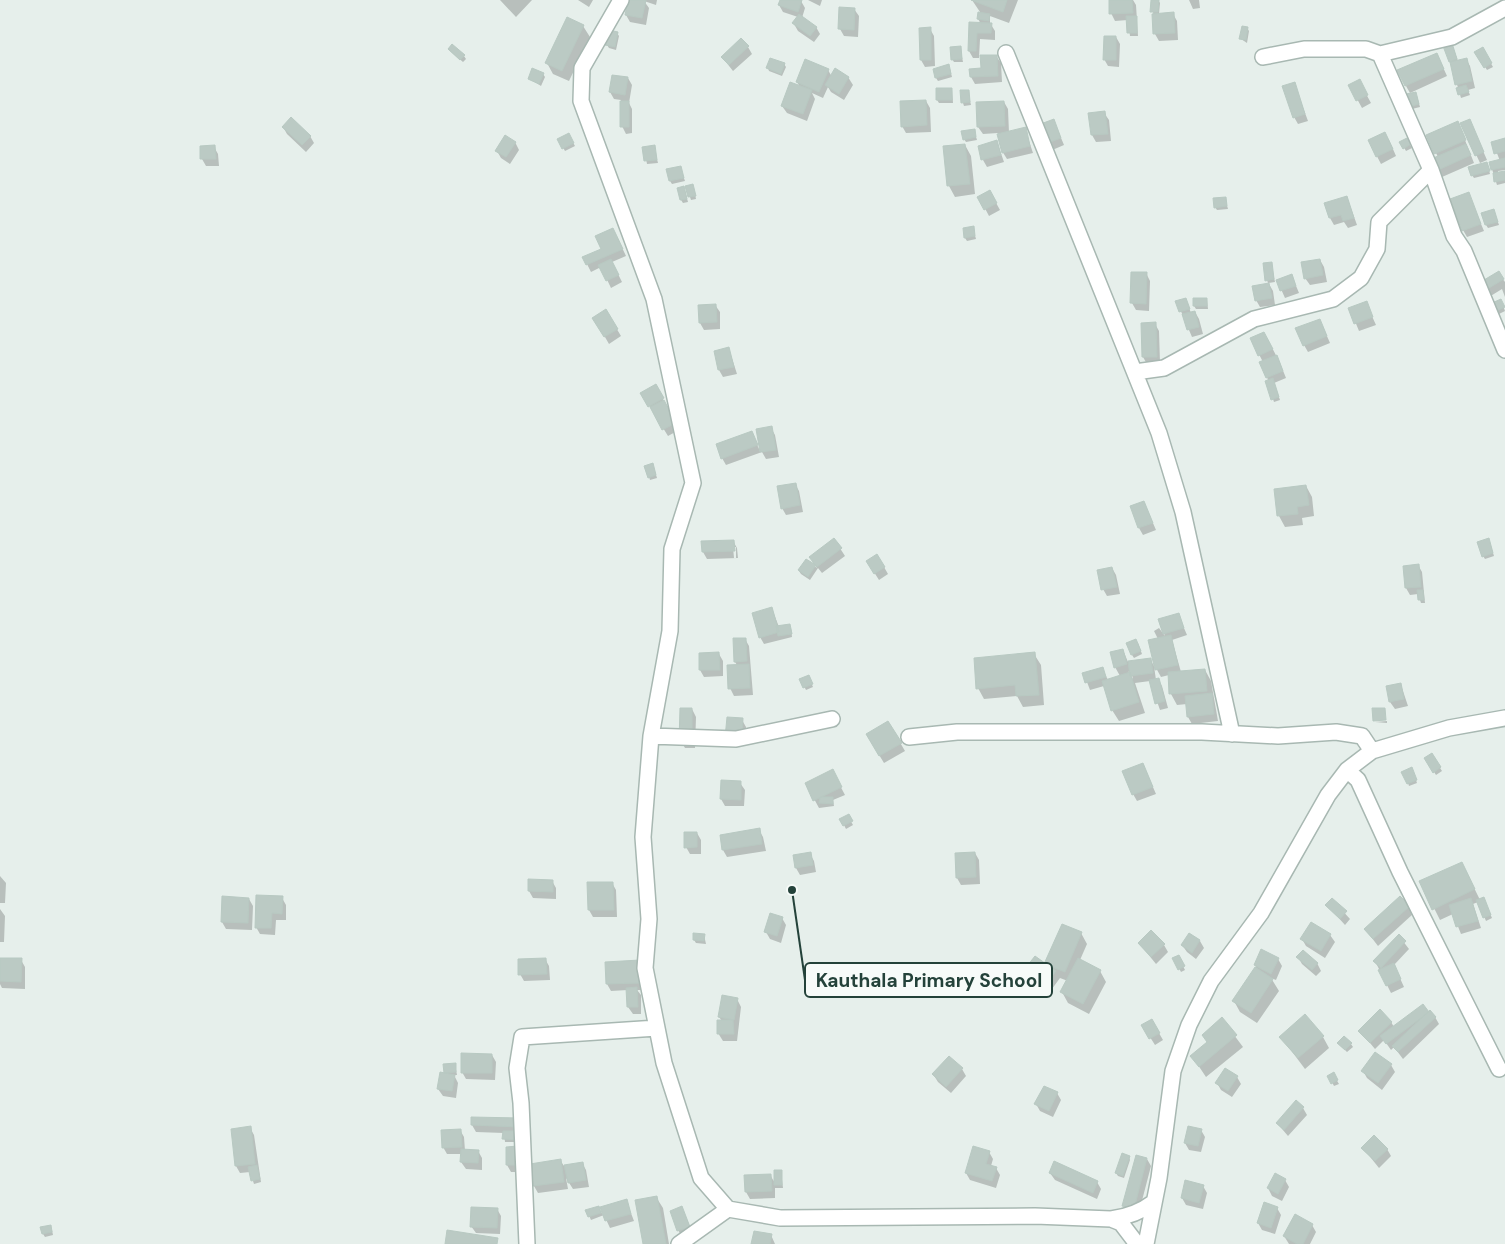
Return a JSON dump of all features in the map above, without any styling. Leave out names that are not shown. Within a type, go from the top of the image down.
[{"type":"street","points":[[621,0],[582,68],[581,101],[654,300],[693,483],[672,549],[670,631],[651,736],[643,837],[649,919],[645,968],[664,1063],[701,1178],[728,1209],[780,1218],[1035,1216],[1111,1219],[1138,1212],[1154,1202]]},
{"type":"street","points":[[1263,57],[1304,49],[1366,49],[1380,54],[1452,37],[1505,8]]},
{"type":"street","points":[[1006,53],[1159,433],[1182,512],[1232,734]]},
{"type":"street","points":[[1380,54],[1431,170],[1454,236],[1464,251],[1505,350]]},
{"type":"street","points":[[1135,372],[1164,368],[1254,319],[1333,299],[1361,278],[1378,249],[1379,222],[1431,170]]},
{"type":"street","points":[[1146,1244],[1173,1071],[1188,1025],[1211,981],[1261,913],[1328,795],[1347,770],[1372,751],[1449,728],[1505,718]]},
{"type":"street","points":[[651,736],[736,740],[832,719]]},
{"type":"street","points":[[909,737],[957,732],[1202,732],[1278,736],[1336,732],[1362,736],[1372,751]]},
{"type":"street","points":[[1347,770],[1358,780],[1400,872],[1499,1069]]},
{"type":"street","points":[[527,1244],[521,1103],[517,1068],[522,1037],[657,1028]]},
{"type":"street","points":[[680,1244],[728,1209]]},
{"type":"street","points":[[1111,1219],[1121,1223],[1136,1244]]},
{"type":"building","points":[[628,0],[646,0],[642,18],[625,15]]},
{"type":"building","points":[[780,0],[802,0],[798,12],[778,5]]},
{"type":"building","points":[[971,0],[1007,0],[1003,12]]},
{"type":"building","points":[[1109,0],[1132,0],[1133,13],[1109,14]]},
{"type":"building","points":[[1151,0],[1159,0],[1158,12],[1150,12]]},
{"type":"building","points":[[839,7],[855,8],[854,30],[838,29]]},
{"type":"building","points":[[978,12],[990,14],[989,21],[977,19]]},
{"type":"building","points":[[1174,12],[1175,33],[1153,34],[1152,14]]},
{"type":"building","points":[[799,14],[817,27],[810,36],[792,23]]},
{"type":"building","points":[[1126,16],[1137,16],[1137,33],[1127,33]]},
{"type":"building","points":[[567,17],[584,25],[562,71],[545,63]]},
{"type":"building","points":[[969,22],[992,23],[991,33],[977,33],[976,51],[968,51]]},
{"type":"building","points":[[1242,26],[1248,27],[1246,40],[1239,39]]},
{"type":"building","points":[[931,27],[931,60],[920,60],[919,28]]},
{"type":"building","points":[[609,30],[618,32],[615,47],[605,45]]},
{"type":"building","points":[[1104,36],[1116,36],[1116,60],[1103,60]]},
{"type":"building","points":[[741,38],[749,46],[729,65],[721,57]]},
{"type":"building","points":[[1452,43],[1457,59],[1449,62],[1443,46]]},
{"type":"building","points":[[452,44],[465,55],[460,60],[448,49]]},
{"type":"building","points":[[961,46],[962,59],[951,60],[950,47]]},
{"type":"building","points":[[1483,47],[1492,63],[1484,68],[1474,52]]},
{"type":"building","points":[[1437,53],[1444,69],[1405,86],[1397,70]]},
{"type":"building","points":[[980,55],[997,55],[998,76],[970,77],[969,69],[981,68]]},
{"type":"building","points":[[770,58],[785,63],[781,74],[766,68]]},
{"type":"building","points":[[1467,58],[1472,81],[1455,85],[1450,62]]},
{"type":"building","points":[[805,59],[829,69],[819,92],[796,82]]},
{"type":"building","points":[[949,64],[951,74],[935,78],[933,69]]},
{"type":"building","points":[[532,68],[544,73],[539,84],[528,79]]},
{"type":"building","points":[[835,68],[849,77],[839,94],[825,85]]},
{"type":"building","points":[[612,75],[628,77],[625,95],[609,92]]},
{"type":"building","points":[[1360,79],[1368,95],[1356,101],[1348,85]]},
{"type":"building","points":[[790,82],[812,90],[803,114],[781,106]]},
{"type":"building","points":[[1295,82],[1305,114],[1293,118],[1282,86]]},
{"type":"building","points":[[1466,85],[1469,92],[1458,95],[1456,88]]},
{"type":"building","points":[[936,88],[952,88],[952,100],[936,100]]},
{"type":"building","points":[[960,90],[969,90],[970,102],[961,103]]},
{"type":"building","points":[[1416,92],[1419,104],[1409,107],[1406,94]]},
{"type":"building","points":[[926,100],[927,125],[901,127],[900,101]]},
{"type":"building","points":[[620,101],[629,101],[629,127],[620,127]]},
{"type":"building","points":[[1004,101],[1005,126],[977,127],[976,102]]},
{"type":"building","points":[[1105,111],[1108,134],[1091,135],[1088,113]]},
{"type":"building","points":[[291,117],[311,136],[302,145],[282,127]]},
{"type":"building","points":[[1054,119],[1061,138],[1045,144],[1038,125]]},
{"type":"building","points":[[1470,119],[1484,152],[1475,156],[1460,123]]},
{"type":"building","points":[[1458,121],[1466,140],[1434,154],[1426,135]]},
{"type":"building","points":[[1026,127],[1030,146],[1002,153],[997,134]]},
{"type":"building","points":[[975,129],[976,137],[963,140],[961,131]]},
{"type":"building","points":[[1385,132],[1393,149],[1376,157],[1368,140]]},
{"type":"building","points":[[569,133],[574,143],[562,149],[557,139]]},
{"type":"building","points":[[505,135],[516,142],[506,157],[495,151]]},
{"type":"building","points":[[1407,138],[1411,144],[1403,149],[1399,142]]},
{"type":"building","points":[[1505,138],[1505,151],[1494,154],[1491,142]]},
{"type":"building","points":[[997,140],[1001,155],[981,160],[978,146]]},
{"type":"building","points":[[965,144],[970,184],[947,186],[943,146]]},
{"type":"building","points":[[1466,144],[1471,155],[1436,171],[1431,159]]},
{"type":"building","points":[[215,145],[216,159],[200,159],[200,146]]},
{"type":"building","points":[[655,145],[657,160],[644,161],[642,147]]},
{"type":"building","points":[[1505,158],[1505,167],[1491,170],[1489,162]]},
{"type":"building","points":[[1487,162],[1490,171],[1471,176],[1468,167]]},
{"type":"building","points":[[681,166],[684,178],[669,181],[666,169]]},
{"type":"building","points":[[1505,171],[1505,180],[1494,182],[1493,173]]},
{"type":"building","points":[[693,184],[696,196],[688,197],[685,186]]},
{"type":"building","points":[[684,186],[687,199],[680,200],[677,188]]},
{"type":"building","points":[[990,190],[997,203],[984,210],[977,197]]},
{"type":"building","points":[[1469,192],[1481,224],[1462,231],[1450,199]]},
{"type":"building","points":[[1347,196],[1354,218],[1343,221],[1341,215],[1329,218],[1324,203]]},
{"type":"building","points":[[1226,197],[1227,206],[1214,208],[1213,198]]},
{"type":"building","points":[[1494,209],[1498,222],[1485,225],[1481,213]]},
{"type":"building","points":[[974,226],[975,236],[964,238],[963,228]]},
{"type":"building","points":[[613,228],[623,249],[586,265],[582,257],[601,249],[595,236]]},
{"type":"building","points":[[611,259],[619,275],[606,281],[598,265]]},
{"type":"building","points":[[1320,259],[1323,275],[1304,279],[1301,262]]},
{"type":"building","points":[[1272,262],[1274,279],[1265,281],[1263,263]]},
{"type":"building","points":[[1499,271],[1504,279],[1484,291],[1479,283]]},
{"type":"building","points":[[1131,272],[1147,272],[1146,304],[1130,303]]},
{"type":"building","points":[[1292,274],[1296,286],[1280,291],[1276,280]]},
{"type":"building","points":[[1269,283],[1272,298],[1255,301],[1252,286]]},
{"type":"building","points":[[1186,298],[1190,309],[1179,312],[1175,301]]},
{"type":"building","points":[[1193,298],[1207,298],[1207,306],[1193,306]]},
{"type":"building","points":[[1501,299],[1505,307],[1496,311],[1492,303]]},
{"type":"building","points":[[1367,301],[1373,317],[1354,324],[1348,308]]},
{"type":"building","points":[[716,304],[717,322],[699,323],[698,305]]},
{"type":"building","points":[[606,309],[618,329],[604,337],[592,318]]},
{"type":"building","points":[[1195,311],[1199,327],[1187,330],[1182,314]]},
{"type":"building","points":[[1320,319],[1327,336],[1303,346],[1295,328]]},
{"type":"building","points":[[1156,322],[1157,357],[1142,357],[1141,323]]},
{"type":"building","points":[[1264,332],[1273,349],[1258,356],[1250,338]]},
{"type":"building","points":[[729,347],[734,367],[718,370],[714,351]]},
{"type":"building","points":[[1277,355],[1283,371],[1266,378],[1259,362]]},
{"type":"building","points":[[1273,378],[1279,397],[1271,400],[1265,381]]},
{"type":"building","points":[[656,384],[664,398],[648,407],[640,393]]},
{"type":"building","points":[[664,400],[676,423],[662,430],[650,407]]},
{"type":"building","points":[[772,426],[776,450],[760,452],[756,429]]},
{"type":"building","points":[[752,431],[758,445],[721,459],[716,444]]},
{"type":"building","points":[[653,463],[656,475],[648,478],[644,466]]},
{"type":"building","points":[[796,483],[800,505],[781,509],[777,486]]},
{"type":"building","points":[[1306,485],[1309,505],[1297,507],[1298,514],[1277,516],[1274,489]]},
{"type":"building","points":[[1144,501],[1153,523],[1138,528],[1130,506]]},
{"type":"building","points":[[834,538],[842,548],[817,567],[809,557]]},
{"type":"building","points":[[1489,538],[1493,553],[1482,557],[1477,542]]},
{"type":"building","points":[[734,540],[735,551],[702,552],[701,541]]},
{"type":"building","points":[[877,554],[885,567],[874,574],[866,561]]},
{"type":"building","points":[[806,559],[816,565],[808,577],[798,570]]},
{"type":"building","points":[[1419,564],[1421,587],[1405,588],[1403,566]]},
{"type":"building","points":[[1112,567],[1117,587],[1101,590],[1097,570]]},
{"type":"building","points":[[1417,590],[1423,590],[1424,600],[1418,600]]},
{"type":"building","points":[[772,607],[779,632],[759,638],[752,613]]},
{"type":"building","points":[[1179,613],[1184,628],[1163,634],[1158,619]]},
{"type":"building","points":[[790,624],[792,634],[778,636],[776,626]]},
{"type":"building","points":[[1171,635],[1178,665],[1155,670],[1148,640]]},
{"type":"building","points":[[733,638],[746,638],[747,661],[734,662]]},
{"type":"building","points":[[1136,639],[1141,651],[1131,655],[1126,643]]},
{"type":"building","points":[[1123,649],[1127,664],[1114,668],[1110,652]]},
{"type":"building","points":[[719,652],[720,670],[699,670],[699,653]]},
{"type":"building","points":[[1035,652],[1039,695],[1016,696],[1015,685],[976,689],[974,658]]},
{"type":"building","points":[[1151,658],[1153,673],[1130,676],[1128,661]]},
{"type":"building","points":[[749,664],[750,688],[728,689],[727,665]]},
{"type":"building","points":[[1103,667],[1106,677],[1085,683],[1082,673]]},
{"type":"building","points":[[1205,669],[1207,691],[1169,694],[1168,672]]},
{"type":"building","points":[[1130,672],[1139,702],[1111,711],[1102,681]]},
{"type":"building","points":[[809,675],[813,684],[803,688],[799,679]]},
{"type":"building","points":[[1159,678],[1165,701],[1155,704],[1149,680]]},
{"type":"building","points":[[1401,683],[1404,699],[1389,702],[1386,686]]},
{"type":"building","points":[[1212,693],[1214,714],[1187,717],[1185,696]]},
{"type":"building","points":[[680,708],[692,708],[692,742],[679,742]]},
{"type":"building","points":[[1372,708],[1385,708],[1386,720],[1373,721]]},
{"type":"building","points":[[727,717],[743,718],[742,739],[725,738]]},
{"type":"building","points":[[888,721],[902,743],[879,756],[866,734]]},
{"type":"building","points":[[1432,753],[1441,767],[1433,773],[1424,758]]},
{"type":"building","points":[[1143,763],[1153,787],[1132,795],[1122,771]]},
{"type":"building","points":[[1412,767],[1417,780],[1407,784],[1401,772]]},
{"type":"building","points":[[833,769],[842,787],[813,801],[805,783]]},
{"type":"building","points":[[721,780],[741,781],[741,800],[720,799]]},
{"type":"building","points":[[820,797],[833,797],[833,804],[819,803]]},
{"type":"building","points":[[849,814],[853,821],[843,826],[839,819]]},
{"type":"building","points":[[760,828],[762,844],[722,850],[720,835]]},
{"type":"building","points":[[684,832],[697,832],[697,847],[684,848]]},
{"type":"building","points":[[811,852],[813,865],[795,868],[793,855]]},
{"type":"building","points":[[975,852],[976,877],[956,878],[955,853]]},
{"type":"building","points":[[1462,862],[1475,889],[1432,910],[1419,881]]},
{"type":"building","points":[[528,879],[553,880],[553,892],[528,891]]},
{"type":"building","points":[[587,882],[613,882],[614,910],[588,910]]},
{"type":"building","points":[[256,895],[283,896],[282,914],[272,913],[271,928],[255,928]]},
{"type":"building","points":[[222,896],[249,898],[248,923],[221,922]]},
{"type":"building","points":[[1400,896],[1410,906],[1373,939],[1364,929]]},
{"type":"building","points":[[1484,897],[1491,915],[1483,918],[1476,900]]},
{"type":"building","points":[[1332,898],[1347,911],[1340,919],[1325,905]]},
{"type":"building","points":[[1471,898],[1478,921],[1456,927],[1449,905]]},
{"type":"building","points":[[770,913],[783,917],[777,936],[764,932]]},
{"type":"building","points":[[1311,922],[1331,934],[1321,951],[1300,939]]},
{"type":"building","points":[[1062,924],[1082,932],[1065,972],[1044,964]]},
{"type":"building","points":[[1151,930],[1165,944],[1151,957],[1138,943]]},
{"type":"building","points":[[693,933],[705,934],[704,941],[693,940]]},
{"type":"building","points":[[1189,933],[1200,940],[1192,953],[1181,945]]},
{"type":"building","points":[[1399,934],[1406,941],[1381,968],[1373,961]]},
{"type":"building","points":[[1261,949],[1279,958],[1271,974],[1254,965]]},
{"type":"building","points":[[1303,950],[1318,963],[1312,970],[1296,957]]},
{"type":"building","points":[[1179,955],[1185,966],[1178,970],[1172,958]]},
{"type":"building","points":[[1035,956],[1056,971],[1044,987],[1023,971]]},
{"type":"building","points":[[0,958],[22,958],[21,982],[0,981]]},
{"type":"building","points":[[546,958],[547,974],[518,975],[518,959]]},
{"type":"building","points":[[1078,958],[1101,970],[1083,1004],[1060,992]]},
{"type":"building","points":[[640,960],[641,983],[606,984],[605,962]]},
{"type":"building","points":[[1394,963],[1401,979],[1386,986],[1378,970]]},
{"type":"building","points":[[1255,967],[1273,979],[1251,1013],[1232,1001]]},
{"type":"building","points":[[637,987],[638,1007],[627,1007],[626,988]]},
{"type":"building","points":[[722,995],[738,998],[734,1020],[718,1017]]},
{"type":"building","points":[[1423,1004],[1429,1012],[1386,1044],[1380,1036]]},
{"type":"building","points":[[1380,1009],[1392,1022],[1370,1043],[1358,1031]]},
{"type":"building","points":[[1430,1010],[1436,1017],[1398,1052],[1392,1046]]},
{"type":"building","points":[[1305,1014],[1324,1036],[1298,1058],[1279,1037]]},
{"type":"building","points":[[1222,1017],[1237,1035],[1199,1067],[1190,1056],[1207,1042],[1202,1035]]},
{"type":"building","points":[[1152,1019],[1160,1033],[1149,1039],[1141,1025]]},
{"type":"building","points":[[717,1020],[733,1020],[734,1034],[717,1034]]},
{"type":"building","points":[[1344,1036],[1352,1043],[1345,1050],[1337,1043]]},
{"type":"building","points":[[1375,1052],[1392,1064],[1378,1083],[1361,1071]]},
{"type":"building","points":[[461,1053],[492,1054],[492,1073],[461,1073]]},
{"type":"building","points":[[949,1056],[963,1068],[946,1087],[932,1074]]},
{"type":"building","points":[[456,1063],[456,1072],[444,1073],[443,1064]]},
{"type":"building","points":[[1225,1068],[1238,1076],[1228,1091],[1215,1083]]},
{"type":"building","points":[[440,1072],[455,1075],[452,1091],[437,1089]]},
{"type":"building","points":[[1334,1072],[1338,1080],[1331,1084],[1327,1076]]},
{"type":"building","points":[[1044,1086],[1058,1092],[1049,1111],[1034,1104]]},
{"type":"building","points":[[1296,1100],[1304,1107],[1284,1130],[1276,1123]]},
{"type":"building","points":[[471,1117],[519,1118],[519,1127],[471,1125]]},
{"type":"building","points":[[251,1126],[255,1164],[235,1166],[231,1129]]},
{"type":"building","points":[[1188,1126],[1202,1129],[1198,1146],[1184,1143]]},
{"type":"building","points":[[461,1129],[462,1147],[442,1148],[441,1130]]},
{"type":"building","points":[[503,1131],[518,1131],[518,1140],[502,1139]]},
{"type":"building","points":[[1374,1135],[1388,1149],[1375,1161],[1361,1148]]},
{"type":"building","points":[[518,1146],[518,1165],[506,1165],[506,1147]]},
{"type":"building","points":[[973,1146],[990,1151],[986,1164],[997,1167],[992,1181],[965,1173]]},
{"type":"building","points":[[461,1149],[479,1150],[478,1163],[460,1162]]},
{"type":"building","points":[[1122,1153],[1130,1156],[1123,1176],[1115,1173]]},
{"type":"building","points":[[1136,1155],[1147,1158],[1134,1209],[1122,1206]]},
{"type":"building","points":[[561,1159],[564,1182],[533,1186],[530,1164]]},
{"type":"building","points":[[1054,1161],[1098,1181],[1093,1193],[1049,1173]]},
{"type":"building","points":[[583,1162],[586,1180],[568,1183],[564,1165]]},
{"type":"building","points":[[257,1165],[260,1179],[251,1181],[248,1167]]},
{"type":"building","points":[[774,1170],[782,1170],[782,1185],[774,1185]]},
{"type":"building","points":[[1275,1173],[1286,1179],[1278,1194],[1267,1188]]},
{"type":"building","points":[[771,1174],[772,1191],[745,1192],[744,1175]]},
{"type":"building","points":[[1185,1180],[1204,1185],[1199,1203],[1181,1198]]},
{"type":"building","points":[[657,1196],[666,1244],[643,1244],[635,1200]]},
{"type":"building","points":[[627,1199],[631,1214],[605,1221],[600,1207]]},
{"type":"building","points":[[1264,1202],[1278,1207],[1271,1228],[1257,1223]]},
{"type":"building","points":[[599,1206],[601,1213],[588,1217],[585,1210]]},
{"type":"building","points":[[682,1206],[690,1227],[677,1231],[670,1211]]},
{"type":"building","points":[[471,1207],[498,1208],[497,1228],[470,1227]]},
{"type":"building","points":[[1295,1214],[1313,1224],[1303,1244],[1297,1244],[1283,1236]]},
{"type":"building","points":[[51,1225],[52,1232],[42,1234],[40,1227]]},
{"type":"building","points":[[447,1230],[498,1238],[497,1244],[445,1244]]},
{"type":"building","points":[[754,1231],[772,1234],[770,1244],[751,1244]]},
{"type":"place","name":"Kauthala Primary School","points":[[792,890]]}]
